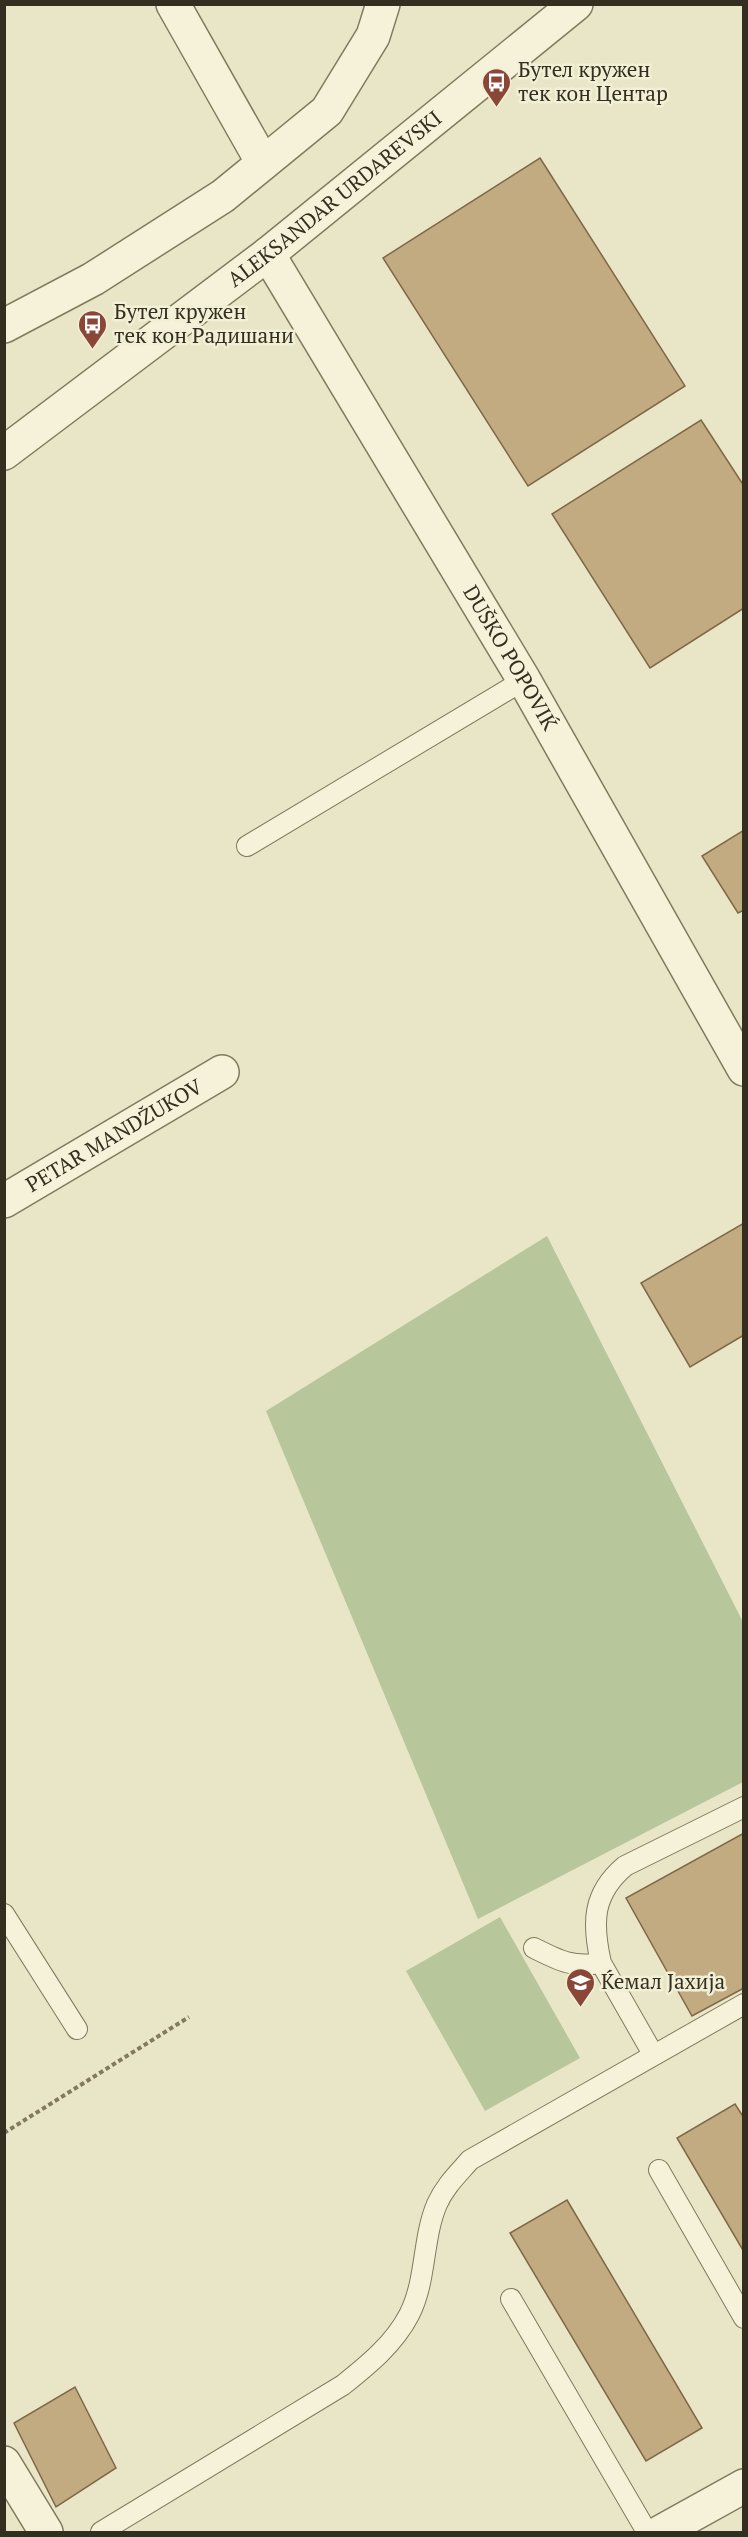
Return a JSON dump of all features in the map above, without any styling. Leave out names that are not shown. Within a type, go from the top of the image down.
[{"type":"street","points":[[173,4],[263,163]]},
{"type":"street","points":[[4,326],[93,279],[223,196],[327,111],[373,36],[383,4]]},
{"type":"street","name":"ALEKSANDAR URDAREVSKI","points":[[4,453],[268,254],[576,4]]},
{"type":"street","name":"DUŠKO POPOVIḰ","points":[[268,254],[524,680],[744,1069]]},
{"type":"street","name":"PETAR MANDŽUKOV","points":[[4,1201],[222,1072]]},
{"type":"street","points":[[4,2463],[46,2532]]},
{"type":"street","points":[[661,2532],[744,2486]]},
{"type":"lane","points":[[247,846],[524,680]]},
{"type":"lane","points":[[653,2054],[601,1963],[596,1940],[595,1918],[600,1897],[611,1878],[625,1866],[744,1807]]},
{"type":"lane","points":[[4,1914],[77,2029]]},
{"type":"lane","points":[[534,1948],[561,1962],[583,1966],[601,1963]]},
{"type":"lane","points":[[101,2532],[343,2385],[369,2365],[391,2342],[409,2315],[420,2285],[430,2226],[437,2204],[448,2184],[470,2160],[744,2004]]},
{"type":"lane","points":[[659,2170],[744,2318]]},
{"type":"lane","points":[[511,2299],[647,2532]]},
{"type":"path","points":[[4,2133],[189,2018]]},
{"type":"green space","points":[[547,1236],[743,1622],[743,1782],[478,1919],[266,1411]]},
{"type":"green space","points":[[500,1917],[580,2058],[485,2111],[406,1971]]},
{"type":"building","points":[[540,158],[685,386],[528,486],[383,258]]},
{"type":"building","points":[[701,420],[744,486],[744,608],[650,668],[552,514]]},
{"type":"building","points":[[744,830],[744,910],[738,913],[702,856]]},
{"type":"building","points":[[744,1223],[744,1335],[690,1367],[641,1283]]},
{"type":"building","points":[[744,1833],[744,1988],[692,2016],[626,1898]]},
{"type":"building","points":[[735,2104],[744,2118],[744,2252],[677,2138]]},
{"type":"building","points":[[567,2200],[702,2428],[646,2461],[510,2233]]},
{"type":"building","points":[[75,2387],[116,2468],[56,2507],[14,2423]]},
{"type":"place","name":"Бутел кружен тек кон Центар","points":[[497,108]]},
{"type":"place","name":"Бутел кружен тек кон Радишани","points":[[93,350]]},
{"type":"place","name":"Ќемал Јахија","points":[[580,2008]]}]
